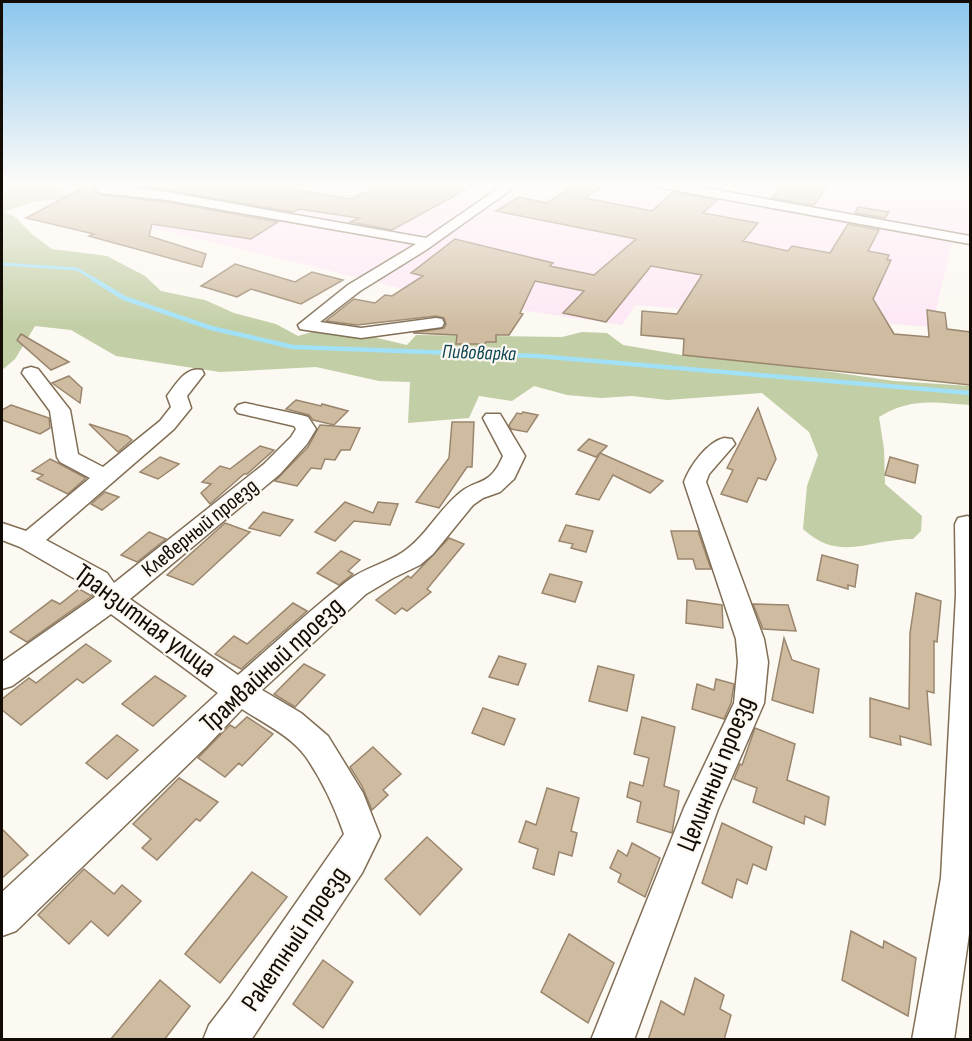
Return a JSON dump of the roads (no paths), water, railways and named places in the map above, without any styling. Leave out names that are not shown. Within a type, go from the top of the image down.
[{"type":"street","points":[[368,232],[427,242]]},
{"type":"street","points":[[436,323],[361,333],[306,325],[354,288],[442,232]]},
{"type":"street","points":[[924,232],[970,240]]},
{"type":"street","points":[[31,373],[60,410],[68,457],[105,476]]},
{"type":"street","points":[[28,541],[167,425],[181,408],[177,396],[195,374]]},
{"type":"street","name":"Клеверный проезд","points":[[2,677],[111,600],[272,469],[300,440],[306,429],[301,421],[245,409]]},
{"type":"street","name":"Трамвайный проезд","points":[[2,916],[195,737],[239,692],[357,587],[411,559],[424,548],[465,500],[475,493],[492,488],[506,474],[514,456],[494,418]]},
{"type":"street","name":"Целинный проезд","points":[[612,1040],[701,808],[749,703],[753,662],[750,639],[695,482],[699,472],[724,444]]},
{"type":"street","points":[[933,1040],[959,878],[969,595],[967,524]]},
{"type":"street","name":"Транзитная улица","points":[[2,531],[28,541],[98,580],[111,600],[239,692],[290,723],[317,746],[351,805],[362,836]]},
{"type":"street","name":"Ракетный проезд","points":[[224,1040],[310,918],[362,836]]},
{"type":"waterway","name":"Пивоварка","points":[[2,264],[77,269],[95,280]]},
{"type":"waterway","name":"Пивоварка","points":[[93,279],[124,298],[211,328],[293,347],[537,356],[970,393]]}]
